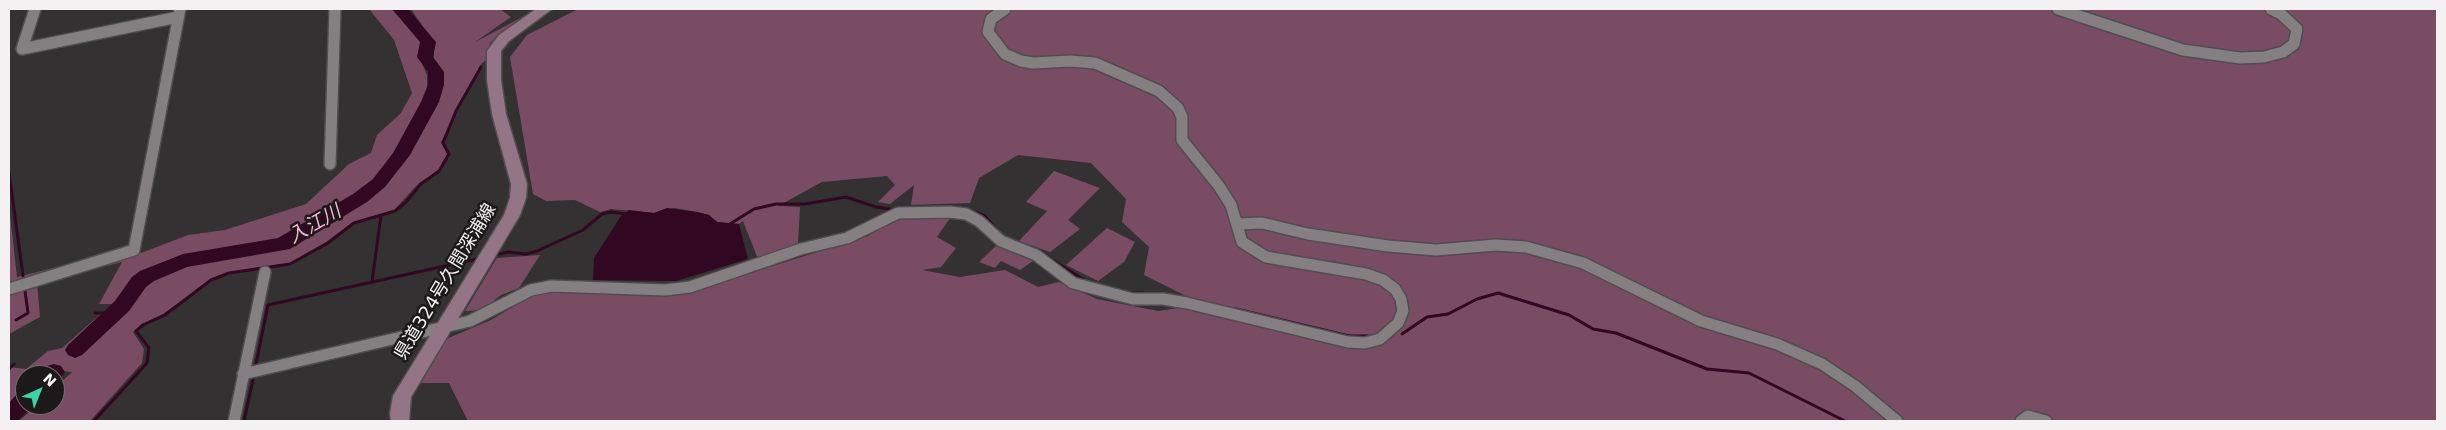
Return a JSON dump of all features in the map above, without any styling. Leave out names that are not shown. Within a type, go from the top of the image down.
[{"type":"main road","name":"県道324号久間深浦線","points":[[400,421],[399,413],[402,396],[498,242],[512,215],[518,198],[518,184],[499,114],[494,80],[494,51],[504,38],[545,9]]},
{"type":"street","points":[[9,289],[134,250],[179,13],[22,49],[35,9]]},
{"type":"street","points":[[330,164],[335,9]]},
{"type":"street","points":[[243,374],[443,328],[487,314],[531,290],[569,285],[664,290],[690,287],[801,249],[847,238],[898,213],[950,212],[966,214],[979,221],[1001,241],[1036,255],[1074,283],[1097,291],[1133,298],[1163,299],[1187,303],[1348,342],[1365,343],[1380,339],[1398,323],[1403,311],[1401,299],[1395,289],[1383,280],[1366,274],[1266,256],[1242,242],[1231,205],[1219,186],[1186,147],[1181,131],[1182,117],[1170,99],[1159,91],[1095,63],[1070,60],[1034,63],[1013,59],[1005,54],[988,32],[991,18],[1005,9]]},
{"type":"street","points":[[2058,9],[2176,48],[2240,58],[2264,57],[2283,52],[2294,44],[2297,29],[2282,14],[2271,9]]},
{"type":"street","points":[[1237,224],[1262,223],[1308,234],[1388,246],[1426,249],[1496,245],[1526,247],[1583,263],[1603,270],[1701,321],[1776,344],[1822,364],[1855,386],[1897,421]]},
{"type":"street","points":[[234,421],[265,272]]},
{"type":"street","points":[[2021,421],[2028,416],[2046,421]]},
{"type":"shaded area","points":[[369,9],[397,9],[415,29],[425,47],[419,57],[427,75],[427,91],[419,112],[392,161],[361,192],[294,232],[272,242],[177,260],[135,280],[116,306],[71,350],[79,351],[124,312],[143,284],[171,268],[273,250],[298,238],[368,196],[401,166],[444,80],[434,62],[434,43],[411,9],[500,9],[511,17],[475,42],[534,11],[501,33],[490,43],[486,60],[481,64],[441,142],[447,154],[438,171],[419,183],[394,210],[353,222],[326,242],[290,263],[229,272],[210,280],[163,314],[142,324],[133,332],[144,349],[142,363],[90,421],[19,421],[26,415],[65,415],[65,379],[72,372],[65,371],[65,365],[31,365],[48,351],[62,348],[112,304],[99,304],[122,262],[37,283],[40,317],[9,334],[9,205],[17,277],[137,248],[141,253],[188,235],[225,230],[306,204],[349,164],[371,153],[377,135],[401,113],[412,93],[394,40]]},
{"type":"shaded area","points":[[578,9],[2437,9],[2437,421],[468,421],[449,383],[421,383],[446,339],[491,320],[526,299],[544,292],[565,290],[661,296],[687,293],[868,236],[880,227],[905,218],[950,218],[937,237],[956,248],[941,267],[922,270],[960,277],[1005,270],[1038,287],[1059,282],[1097,299],[1158,311],[1185,307],[1184,295],[1144,275],[1149,247],[1122,222],[1126,199],[1091,163],[1018,155],[979,178],[970,203],[911,205],[914,185],[890,204],[878,202],[895,185],[887,176],[822,182],[778,206],[800,207],[798,243],[758,259],[743,221],[739,224],[717,222],[709,215],[674,208],[654,213],[611,209],[600,212],[575,200],[546,201],[533,194],[510,57],[527,35]]},
{"type":"shaded area","points":[[1054,171],[1100,188],[1068,220],[1080,229],[1050,252],[1019,241],[1047,211],[1026,202]]},
{"type":"shaded area","points":[[667,208],[709,215],[717,222],[739,224],[748,259],[676,281],[593,280],[594,258],[621,216],[629,210],[654,213]]},
{"type":"shaded area","points":[[1107,228],[1135,242],[1124,262],[1098,281],[1066,265]]},
{"type":"shaded area","points":[[997,245],[1033,261],[1020,270],[1001,261],[995,268],[979,262]]},
{"type":"shaded area","points":[[540,255],[519,288],[501,295],[482,310],[465,311],[497,258]]},
{"type":"shaded area","points":[[9,367],[15,368],[15,398],[9,404]]},
{"type":"waterway","name":"入江川","points":[[75,350],[122,306],[139,282],[147,276],[183,261],[283,244],[360,198],[379,183],[401,155],[430,102],[436,85],[436,72],[425,57],[428,42],[400,9]]},
{"type":"waterway","points":[[381,215],[395,211],[405,203],[421,184],[439,171],[449,154],[443,143],[456,111],[481,67]]},
{"type":"waterway","points":[[9,172],[23,276]]},
{"type":"waterway","points":[[730,224],[754,209],[776,204],[805,204],[846,197],[876,207],[896,210]]},
{"type":"waterway","points":[[967,209],[985,216],[996,229]]},
{"type":"waterway","points":[[499,254],[508,252],[526,254],[537,251],[583,230],[602,214],[611,212],[627,214]]},
{"type":"waterway","points":[[94,421],[147,363],[149,348],[136,331],[143,325],[165,315],[211,280],[229,273],[290,264],[328,243],[354,223],[381,215]]},
{"type":"waterway","points":[[372,282],[381,215]]},
{"type":"waterway","points":[[1037,250],[1084,280]]},
{"type":"waterway","points":[[255,369],[268,305],[477,259]]},
{"type":"waterway","points":[[16,320],[28,313],[25,291]]},
{"type":"waterway","points":[[1131,293],[1144,293]]},
{"type":"waterway","points":[[1402,334],[1427,317],[1448,314],[1477,299],[1498,293],[1569,315],[1593,329],[1616,333],[1707,369],[1749,373],[1845,421]]},
{"type":"waterway","points":[[1236,309],[1349,336],[1368,336]]},
{"type":"waterway","points":[[95,313],[115,313]]},
{"type":"waterway","points":[[9,369],[14,364]]},
{"type":"waterway","points":[[244,421],[254,375]]},
{"type":"waterway","name":"入江川","points":[[9,416],[15,410]]}]
